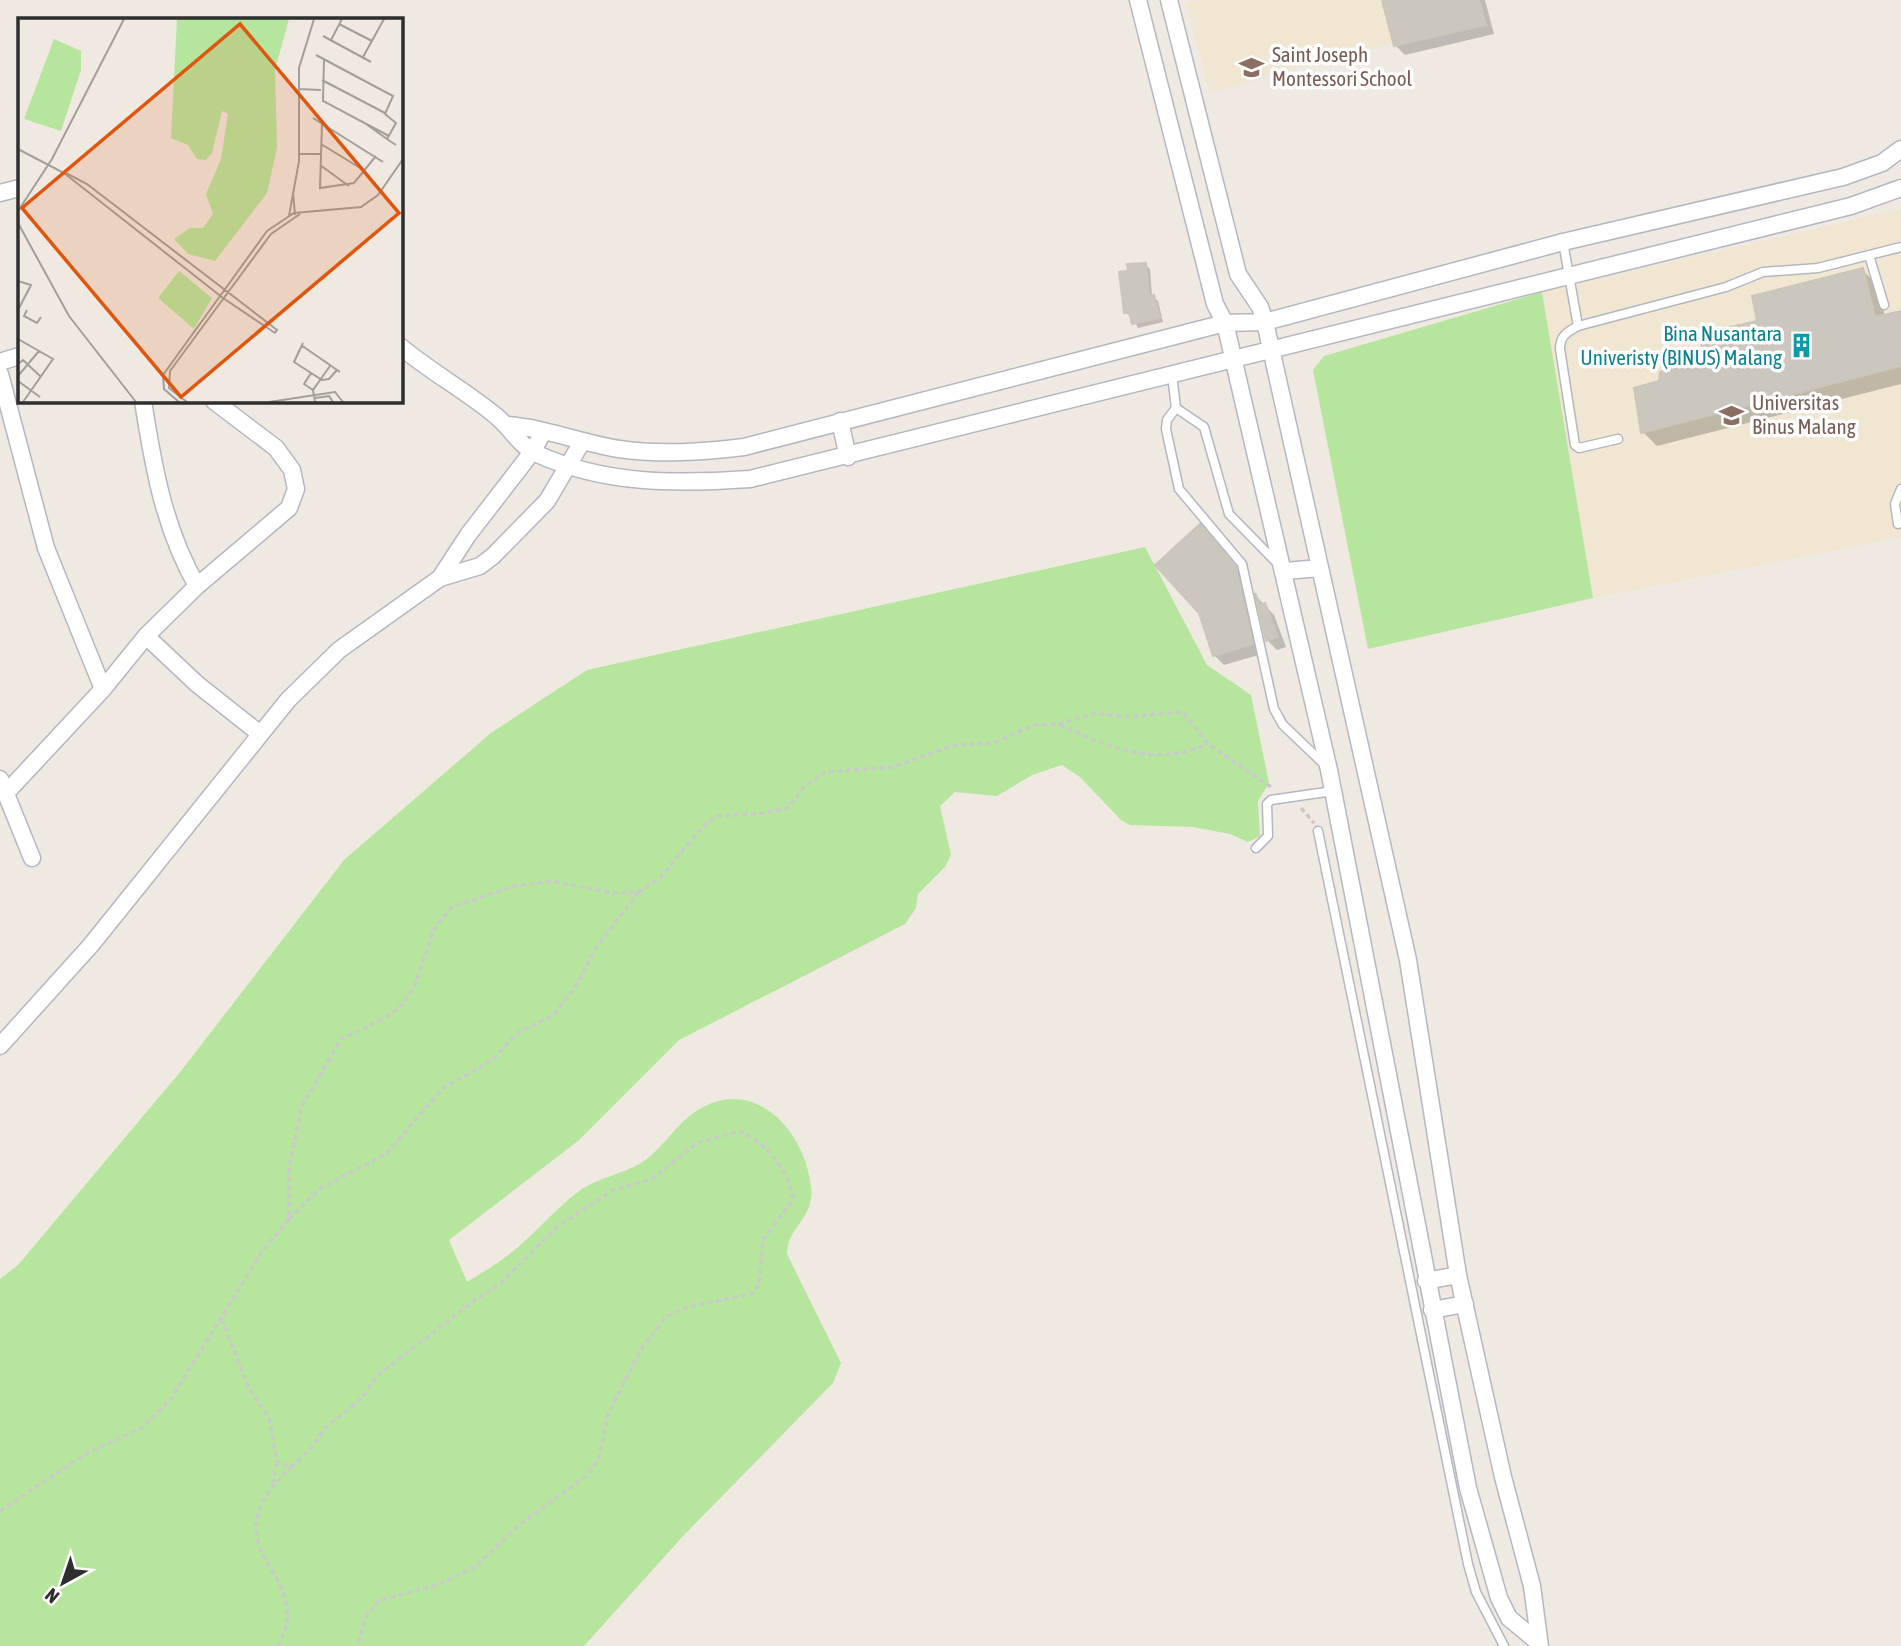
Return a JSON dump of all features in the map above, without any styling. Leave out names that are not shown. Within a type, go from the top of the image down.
[{"type":"street","points":[[1139,0],[1215,304],[1225,323],[1285,571],[1329,770],[1468,1488],[1499,1598],[1509,1618],[1540,1645]]},
{"type":"street","points":[[1169,0],[1238,274],[1244,288],[1261,307],[1265,322],[1408,960],[1458,1275],[1503,1477],[1532,1586],[1540,1645]]},
{"type":"street","points":[[508,425],[621,449],[685,454],[744,447],[1225,323],[1265,322],[1563,242],[1843,177],[1882,163],[1901,149]]},
{"type":"street","points":[[1843,177],[1851,206]]},
{"type":"street","points":[[0,193],[18,188]]},
{"type":"street","points":[[402,348],[508,425],[533,452],[604,475],[684,483],[750,479],[848,457],[1233,358],[1851,206],[1901,188]]},
{"type":"street","points":[[0,362],[18,356]]},
{"type":"street","points":[[0,374],[46,548],[103,689]]},
{"type":"street","points":[[144,402],[164,509],[180,557],[197,586]]},
{"type":"street","points":[[32,858],[3,786],[103,689],[146,636],[197,586],[289,508],[296,489],[292,470],[276,448],[215,402]]},
{"type":"street","points":[[839,421],[848,457]]},
{"type":"street","points":[[440,578],[468,534],[533,452],[544,431]]},
{"type":"street","points":[[0,1046],[91,945],[259,733],[339,650],[440,578],[480,566],[493,556],[547,501],[582,442]]},
{"type":"street","points":[[1285,571],[1320,568]]},
{"type":"street","points":[[146,636],[197,684],[259,733]]},
{"type":"street","points":[[1426,1281],[1458,1275]]},
{"type":"street","points":[[1432,1310],[1465,1304]]},
{"type":"lane","points":[[1563,242],[1578,326]]},
{"type":"lane","points":[[1618,439],[1579,448],[1574,445],[1560,341],[1566,333],[1578,326],[1726,287],[1763,272],[1818,268],[1901,247]]},
{"type":"lane","points":[[1869,255],[1884,304]]},
{"type":"lane","points":[[1172,374],[1176,408],[1167,420],[1166,429],[1179,489],[1241,564],[1275,709],[1283,725],[1329,770]]},
{"type":"lane","points":[[1176,408],[1204,427],[1229,514],[1285,571]]},
{"type":"lane","points":[[1898,524],[1895,504],[1901,489]]},
{"type":"lane","points":[[1255,848],[1268,836],[1267,804],[1285,797],[1333,791]]},
{"type":"lane","points":[[1318,831],[1468,1564],[1476,1592],[1504,1646]]},
{"type":"path","points":[[0,1511],[84,1455],[143,1427],[172,1399],[261,1252],[289,1219],[319,1189],[386,1154],[401,1140],[443,1088],[491,1061],[519,1032],[554,1015],[578,983],[594,949],[639,892],[668,870],[704,824],[718,816],[763,813],[788,808],[804,787],[825,772],[892,767],[956,745],[994,743],[1033,725],[1059,724],[1095,713],[1123,717],[1177,710],[1188,715],[1208,744],[1308,813],[1318,831]]},
{"type":"path","points":[[1059,724],[1107,746],[1144,755],[1175,755],[1208,744]]},
{"type":"path","points":[[289,1219],[289,1168],[293,1135],[302,1106],[341,1039],[385,1018],[402,1005],[415,985],[434,929],[452,907],[515,886],[552,881],[613,893],[639,892]]},
{"type":"path","points":[[269,1489],[312,1448],[325,1429],[360,1399],[377,1376],[396,1359],[500,1284],[557,1227],[607,1194],[652,1179],[697,1143],[740,1132],[755,1139],[790,1182],[793,1200],[766,1234],[761,1246],[759,1286],[751,1294],[672,1312],[655,1329],[640,1351],[608,1414],[599,1458],[587,1476],[520,1524],[477,1566],[442,1583],[379,1601],[367,1615],[357,1646]]},
{"type":"path","points":[[222,1317],[249,1389],[269,1418],[277,1461],[269,1489],[259,1507],[255,1532],[286,1604],[287,1621],[278,1646]]},
{"type":"path","points":[[277,1461],[283,1466],[291,1467]]},
{"type":"shaded area","name":"Saint Joseph Montessori School","points":[[1201,0],[1382,0],[1393,43],[1210,92],[1186,3]]},
{"type":"shaded area","name":"Universitas Binus Malang","points":[[1901,209],[1901,537],[1593,598],[1542,292]]},
{"type":"green space","points":[[1542,292],[1593,598],[1368,649],[1313,370],[1324,356]]},
{"type":"green space","points":[[1145,547],[1207,665],[1251,695],[1269,783],[1258,801],[1260,836],[1248,842],[1230,834],[1193,827],[1130,825],[1121,820],[1080,777],[1062,765],[1032,775],[997,796],[955,792],[940,806],[951,855],[945,867],[918,894],[916,908],[905,924],[679,1040],[578,1141],[449,1240],[467,1282],[517,1248],[582,1189],[641,1163],[695,1112],[716,1102],[736,1099],[755,1103],[772,1113],[787,1127],[807,1166],[811,1187],[809,1207],[791,1236],[787,1254],[841,1363],[833,1383],[684,1535],[584,1646],[0,1646],[0,1279],[18,1265],[181,1071],[344,860],[491,733],[587,670]]},
{"type":"building","points":[[1382,0],[1479,0],[1486,25],[1394,46]]},
{"type":"building","points":[[1146,263],[1149,296],[1154,295],[1160,318],[1132,324],[1129,312],[1124,313],[1119,272],[1128,271],[1127,264]]},
{"type":"building","name":"Bina Nusantara Univeristy (BINUS) Malang","points":[[1863,268],[1875,317],[1901,311],[1901,366],[1641,433],[1634,388],[1659,381],[1660,372],[1704,358],[1700,334],[1757,321],[1752,296]]},
{"type":"building","points":[[1200,524],[1236,567],[1253,644],[1213,656],[1199,613],[1155,565]]},
{"type":"building","points":[[1255,593],[1260,605],[1265,603],[1278,637],[1266,641]]},
{"type":"place","name":"Saint Joseph Montessori School","points":[[1252,67]]},
{"type":"place","name":"Bina Nusantara Univeristy (BINUS) Malang","points":[[1802,346]]},
{"type":"place","name":"Universitas Binus Malang","points":[[1732,415]]}]
